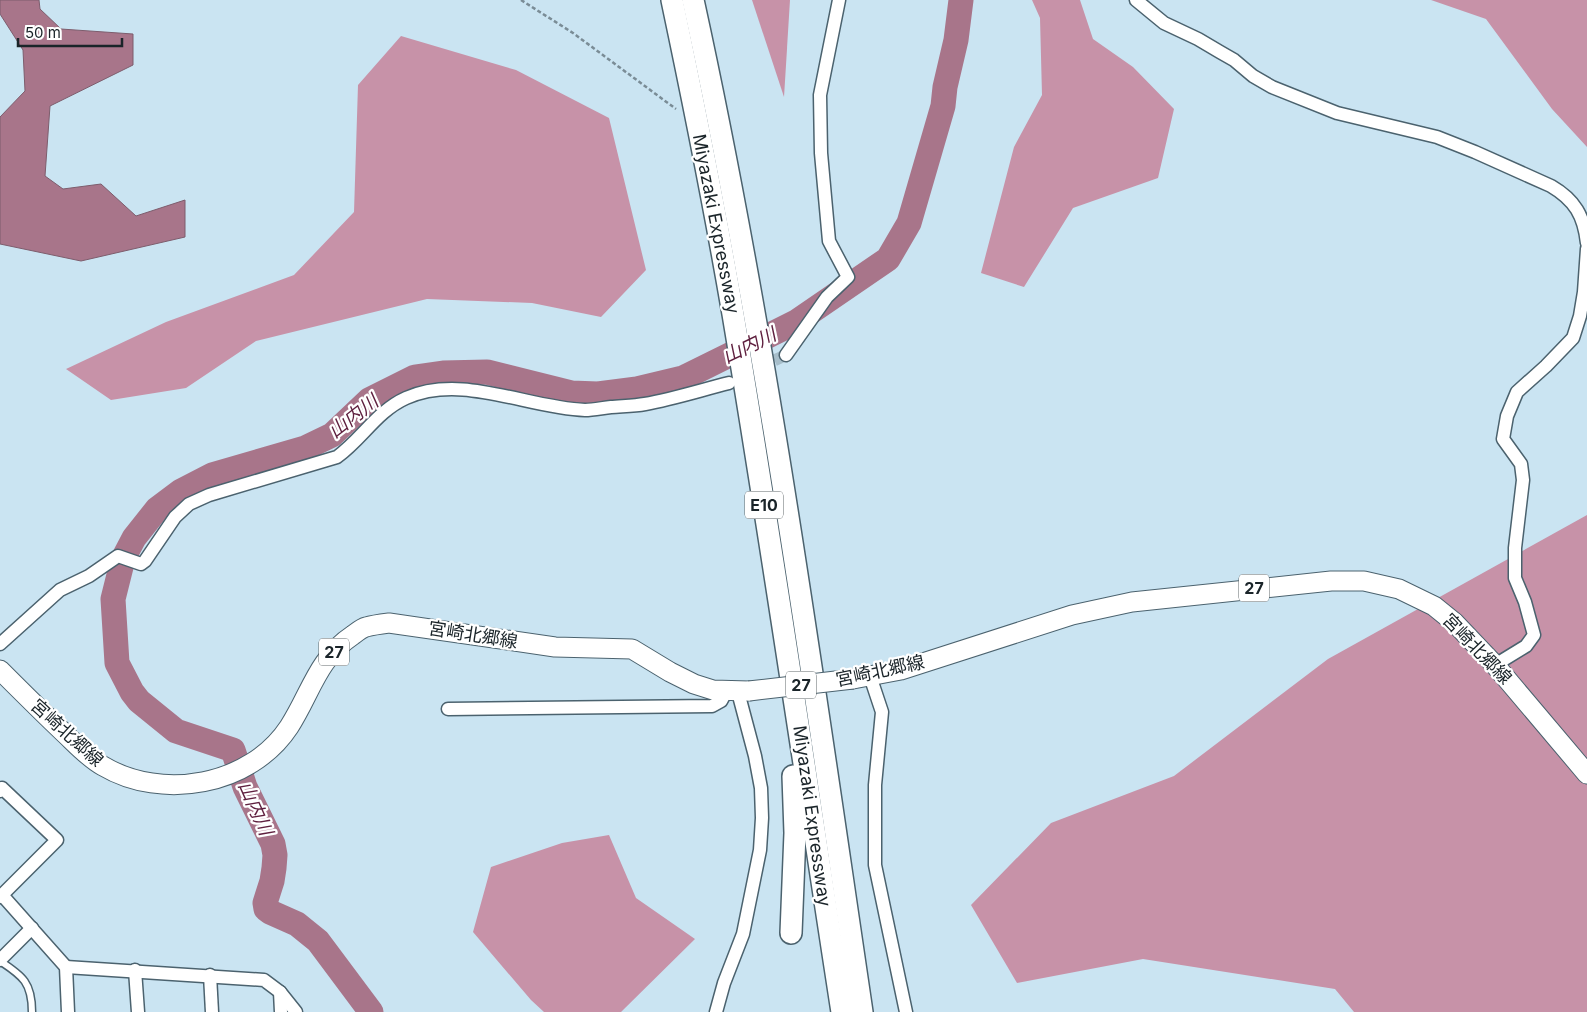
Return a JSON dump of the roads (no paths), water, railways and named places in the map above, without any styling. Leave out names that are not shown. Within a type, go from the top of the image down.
[{"type":"highway","name":"Miyazaki Expressway","points":[[672,0],[716,217],[774,562],[842,1012]]},
{"type":"highway","name":"Miyazaki Expressway","points":[[693,0],[708,66],[754,308],[787,512],[862,1012]]},
{"type":"highway","points":[[774,562],[772,608],[795,787],[791,933]]},
{"type":"main road","name":"宮崎北郷線","points":[[0,670],[80,749],[102,766],[138,781],[191,784],[220,778],[250,764],[275,745],[289,727],[322,664],[345,640],[365,627],[389,623],[556,647],[632,649],[694,684],[713,690],[738,692],[861,678],[902,670],[1072,615],[1132,602],[1332,581],[1364,581],[1399,590],[1421,599],[1434,606],[1455,623],[1495,665],[1587,774]]},
{"type":"street","points":[[786,355],[827,298],[848,277],[829,241],[821,153],[820,96],[839,0]]},
{"type":"street","points":[[1136,0],[1164,23],[1234,60],[1253,76],[1272,87],[1337,113],[1437,137],[1551,186],[1563,193],[1577,208],[1585,227],[1587,243]]},
{"type":"street","points":[[1495,665],[1526,646],[1534,635],[1525,602],[1514,578],[1523,480],[1520,464],[1503,439],[1507,416],[1517,392],[1573,338],[1580,316],[1584,292],[1587,249]]},
{"type":"street","points":[[0,644],[60,590],[89,576],[118,556],[141,564],[145,562],[175,517],[189,504],[208,495],[337,457],[348,449],[370,425],[392,406],[408,398],[434,391],[467,390],[553,407],[586,410],[645,404],[729,383]]},
{"type":"street","points":[[861,678],[882,712],[875,785],[876,865],[906,1012]]},
{"type":"street","points":[[448,710],[712,706],[738,692],[755,756],[761,788],[762,818],[758,858],[743,934],[724,983],[716,1012]]},
{"type":"street","points":[[0,790],[2,788],[57,840],[1,896],[66,967],[68,1012]]},
{"type":"street","points":[[0,960],[32,928]]},
{"type":"street","points":[[66,967],[135,970],[264,980],[280,992],[296,1012]]},
{"type":"street","points":[[135,970],[138,1012]]},
{"type":"street","points":[[210,976],[212,1012]]},
{"type":"street","points":[[280,992],[281,1012]]},
{"type":"lane","points":[[0,960],[20,974],[32,995],[32,1012]]},
{"type":"waterway","name":"山内川","points":[[371,1012],[318,941],[297,924],[266,909],[265,903],[274,868],[275,855],[273,844],[245,787],[233,750],[176,731],[139,701],[132,692],[117,663],[113,599],[123,559],[134,538],[157,509],[181,491],[212,475],[305,448],[332,435],[369,400],[415,377],[443,373],[487,372],[571,393],[598,394],[637,389],[683,378],[796,322],[888,259],[909,223],[943,106],[945,87],[956,40],[961,0]]},
{"type":"tunnel","points":[[758,368],[786,355]]}]
